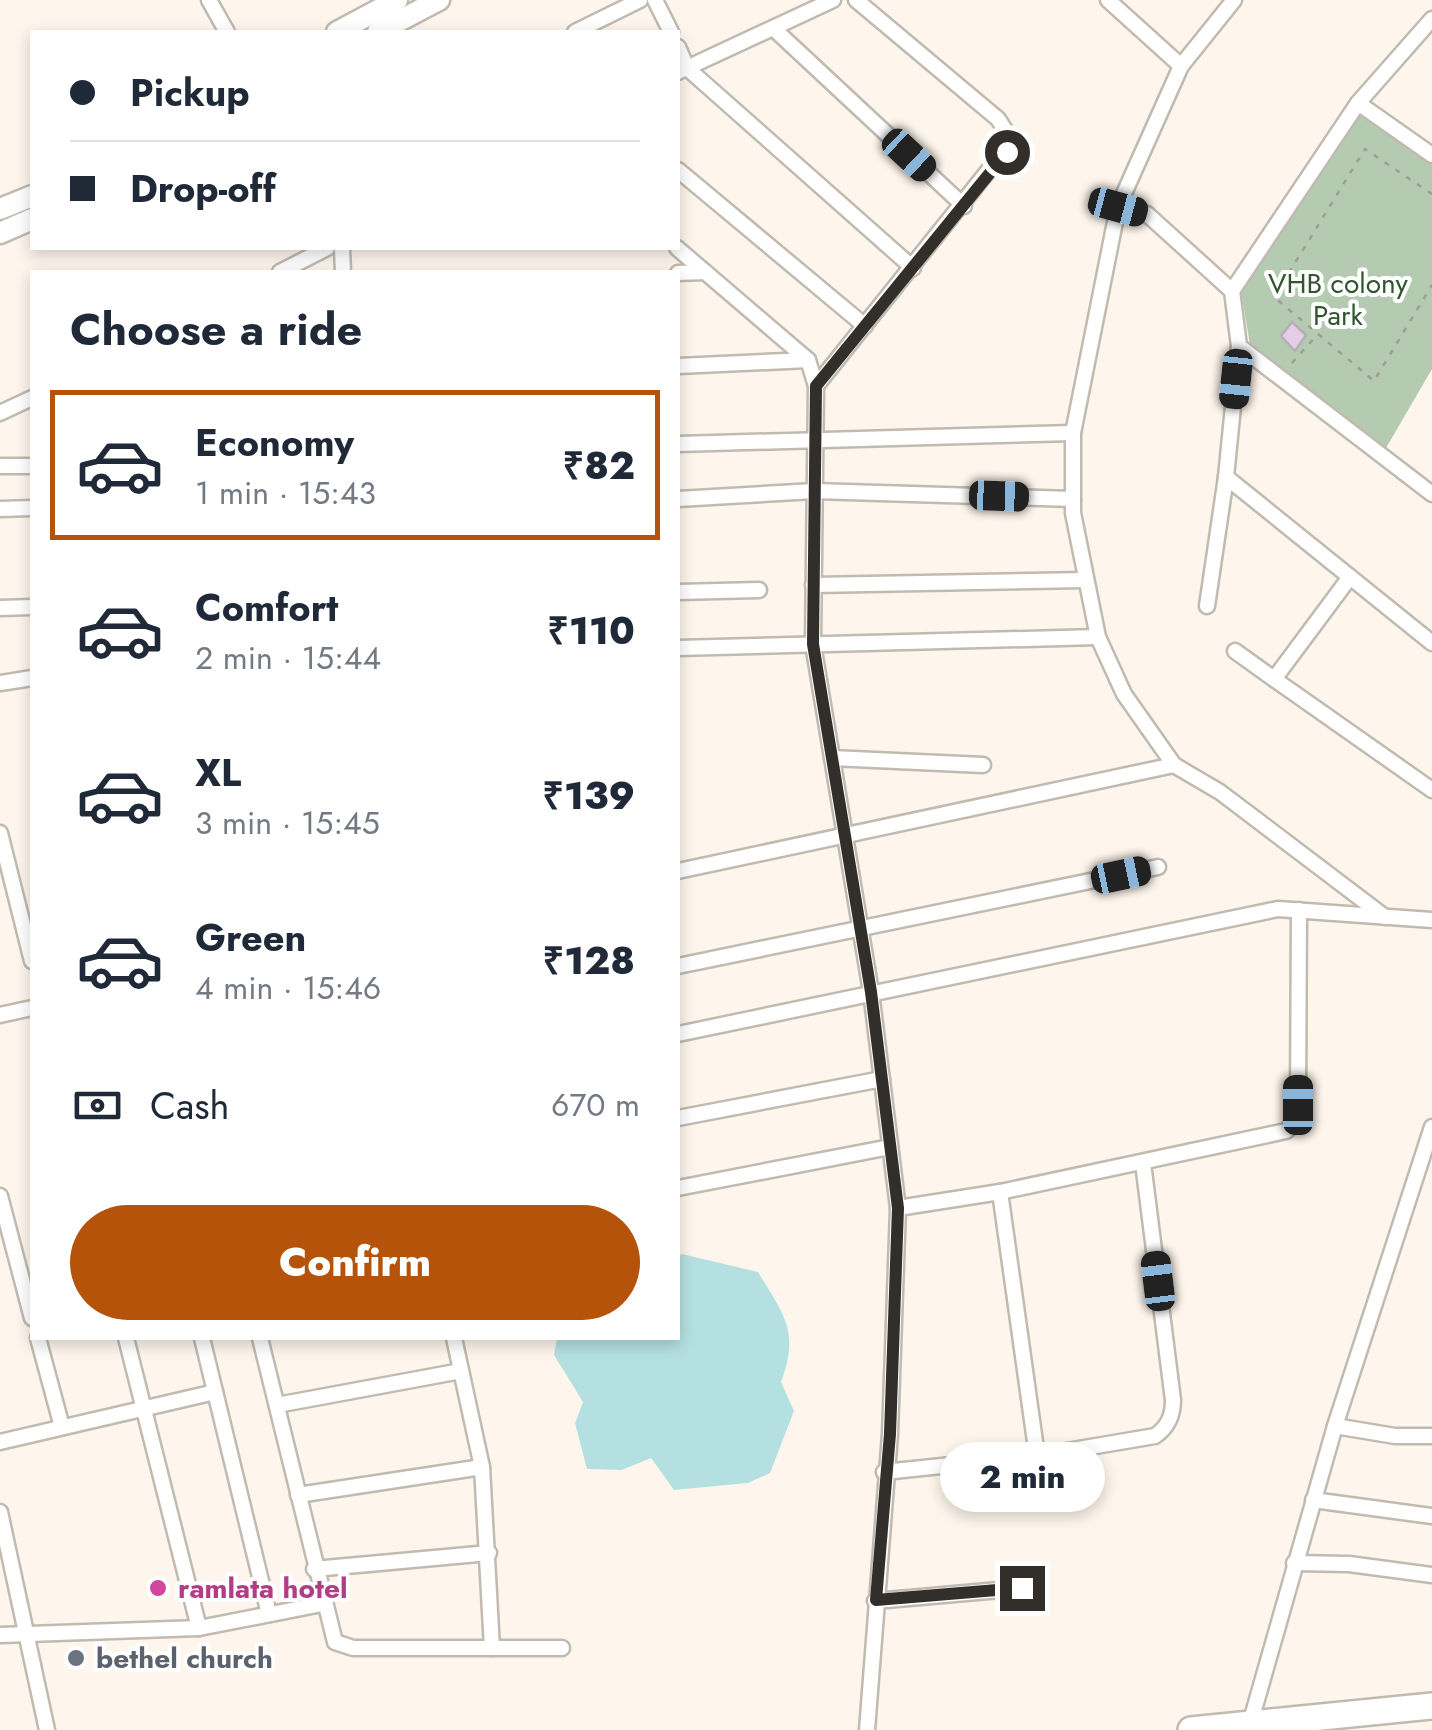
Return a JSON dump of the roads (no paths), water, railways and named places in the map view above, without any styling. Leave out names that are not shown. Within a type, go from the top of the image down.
[{"type":"highway","points":[[1191,1730],[1432,1706]]},
{"type":"street","points":[[209,0],[226,30]]},
{"type":"street","points":[[341,30],[398,0]]},
{"type":"street","points":[[382,30],[439,0]]},
{"type":"street","points":[[579,30],[640,0]]},
{"type":"street","points":[[655,0],[669,30]]},
{"type":"street","points":[[834,0],[682,70],[913,268]]},
{"type":"street","points":[[816,386],[964,206],[1012,141],[1008,132],[856,0]]},
{"type":"street","points":[[1108,0],[1181,66]]},
{"type":"street","points":[[1234,0],[1181,66],[1118,207],[1073,434],[1073,499],[1086,580],[1098,637],[1124,694],[1174,765],[1220,792],[1385,917]]},
{"type":"street","points":[[1232,292],[1358,103],[1429,18],[1432,20]]},
{"type":"street","points":[[772,28],[964,206]]},
{"type":"street","points":[[1358,103],[1432,155]]},
{"type":"street","points":[[680,172],[865,326]]},
{"type":"street","points":[[0,209],[30,197]]},
{"type":"street","points":[[1118,207],[1147,214],[1232,292],[1239,346],[1226,477],[1206,606]]},
{"type":"street","points":[[0,234],[30,220]]},
{"type":"street","points":[[284,270],[323,250]]},
{"type":"street","points":[[679,250],[808,360],[816,386],[813,644],[871,992],[898,1208],[890,1434],[884,1472],[867,1730]]},
{"type":"street","points":[[680,273],[705,272]]},
{"type":"street","points":[[1239,346],[1277,379],[1432,494]]},
{"type":"street","points":[[680,366],[808,360]]},
{"type":"street","points":[[0,413],[30,399]]},
{"type":"street","points":[[680,444],[1073,434]]},
{"type":"street","points":[[0,466],[30,466]]},
{"type":"street","points":[[1226,477],[1432,643]]},
{"type":"street","points":[[680,499],[814,490],[1073,499]]},
{"type":"street","points":[[0,509],[30,508]]},
{"type":"street","points":[[1274,680],[1350,577]]},
{"type":"street","points":[[813,585],[1086,580]]},
{"type":"street","points":[[680,592],[759,590]]},
{"type":"street","points":[[0,608],[30,607]]},
{"type":"street","points":[[680,648],[1098,637]]},
{"type":"street","points":[[1235,651],[1430,783]]},
{"type":"street","points":[[0,682],[30,678]]},
{"type":"street","points":[[832,758],[983,765]]},
{"type":"street","points":[[680,870],[1174,765]]},
{"type":"street","points":[[0,832],[30,953]]},
{"type":"street","points":[[680,966],[1158,867]]},
{"type":"street","points":[[680,1034],[1278,909],[1432,920]]},
{"type":"street","points":[[898,1208],[1000,1192],[1286,1131],[1294,1124],[1299,910]]},
{"type":"street","points":[[0,1015],[30,1008]]},
{"type":"street","points":[[680,1118],[882,1078]]},
{"type":"street","points":[[1250,1724],[1335,1426],[1432,1128]]},
{"type":"street","points":[[680,1188],[890,1147]]},
{"type":"street","points":[[884,1472],[1037,1456],[1155,1436],[1169,1422],[1172,1400],[1143,1163]]},
{"type":"street","points":[[1000,1192],[1037,1456]]},
{"type":"street","points":[[0,1196],[30,1310]]},
{"type":"street","points":[[39,1340],[62,1427]]},
{"type":"street","points":[[127,1340],[199,1628]]},
{"type":"street","points":[[202,1340],[268,1614]]},
{"type":"street","points":[[260,1340],[330,1636],[342,1646],[562,1648]]},
{"type":"street","points":[[454,1340],[482,1466],[492,1648]]},
{"type":"street","points":[[276,1406],[461,1371]]},
{"type":"street","points":[[0,1442],[215,1392]]},
{"type":"street","points":[[1335,1426],[1396,1436],[1432,1436]]},
{"type":"street","points":[[298,1495],[482,1466]]},
{"type":"street","points":[[1313,1500],[1432,1516]]},
{"type":"street","points":[[0,1512],[48,1730]]},
{"type":"street","points":[[314,1569],[489,1553]]},
{"type":"street","points":[[1294,1563],[1350,1564],[1432,1575]]},
{"type":"street","points":[[876,1600],[1022,1588]]},
{"type":"street","points":[[0,1635],[199,1628],[322,1604]]},
{"type":"water","points":[[680,1255],[758,1272],[786,1324],[789,1349],[781,1382],[794,1411],[770,1473],[748,1483],[674,1490],[651,1458],[622,1470],[587,1469],[575,1423],[583,1402],[554,1355],[557,1340],[680,1340]]},
{"type":"place","name":"ramlata hotel","points":[[158,1588]]},
{"type":"place","name":"bethel church","points":[[76,1658]]},
{"type":"park label","name":"VHB colony Park","points":[[1338,299]]}]
